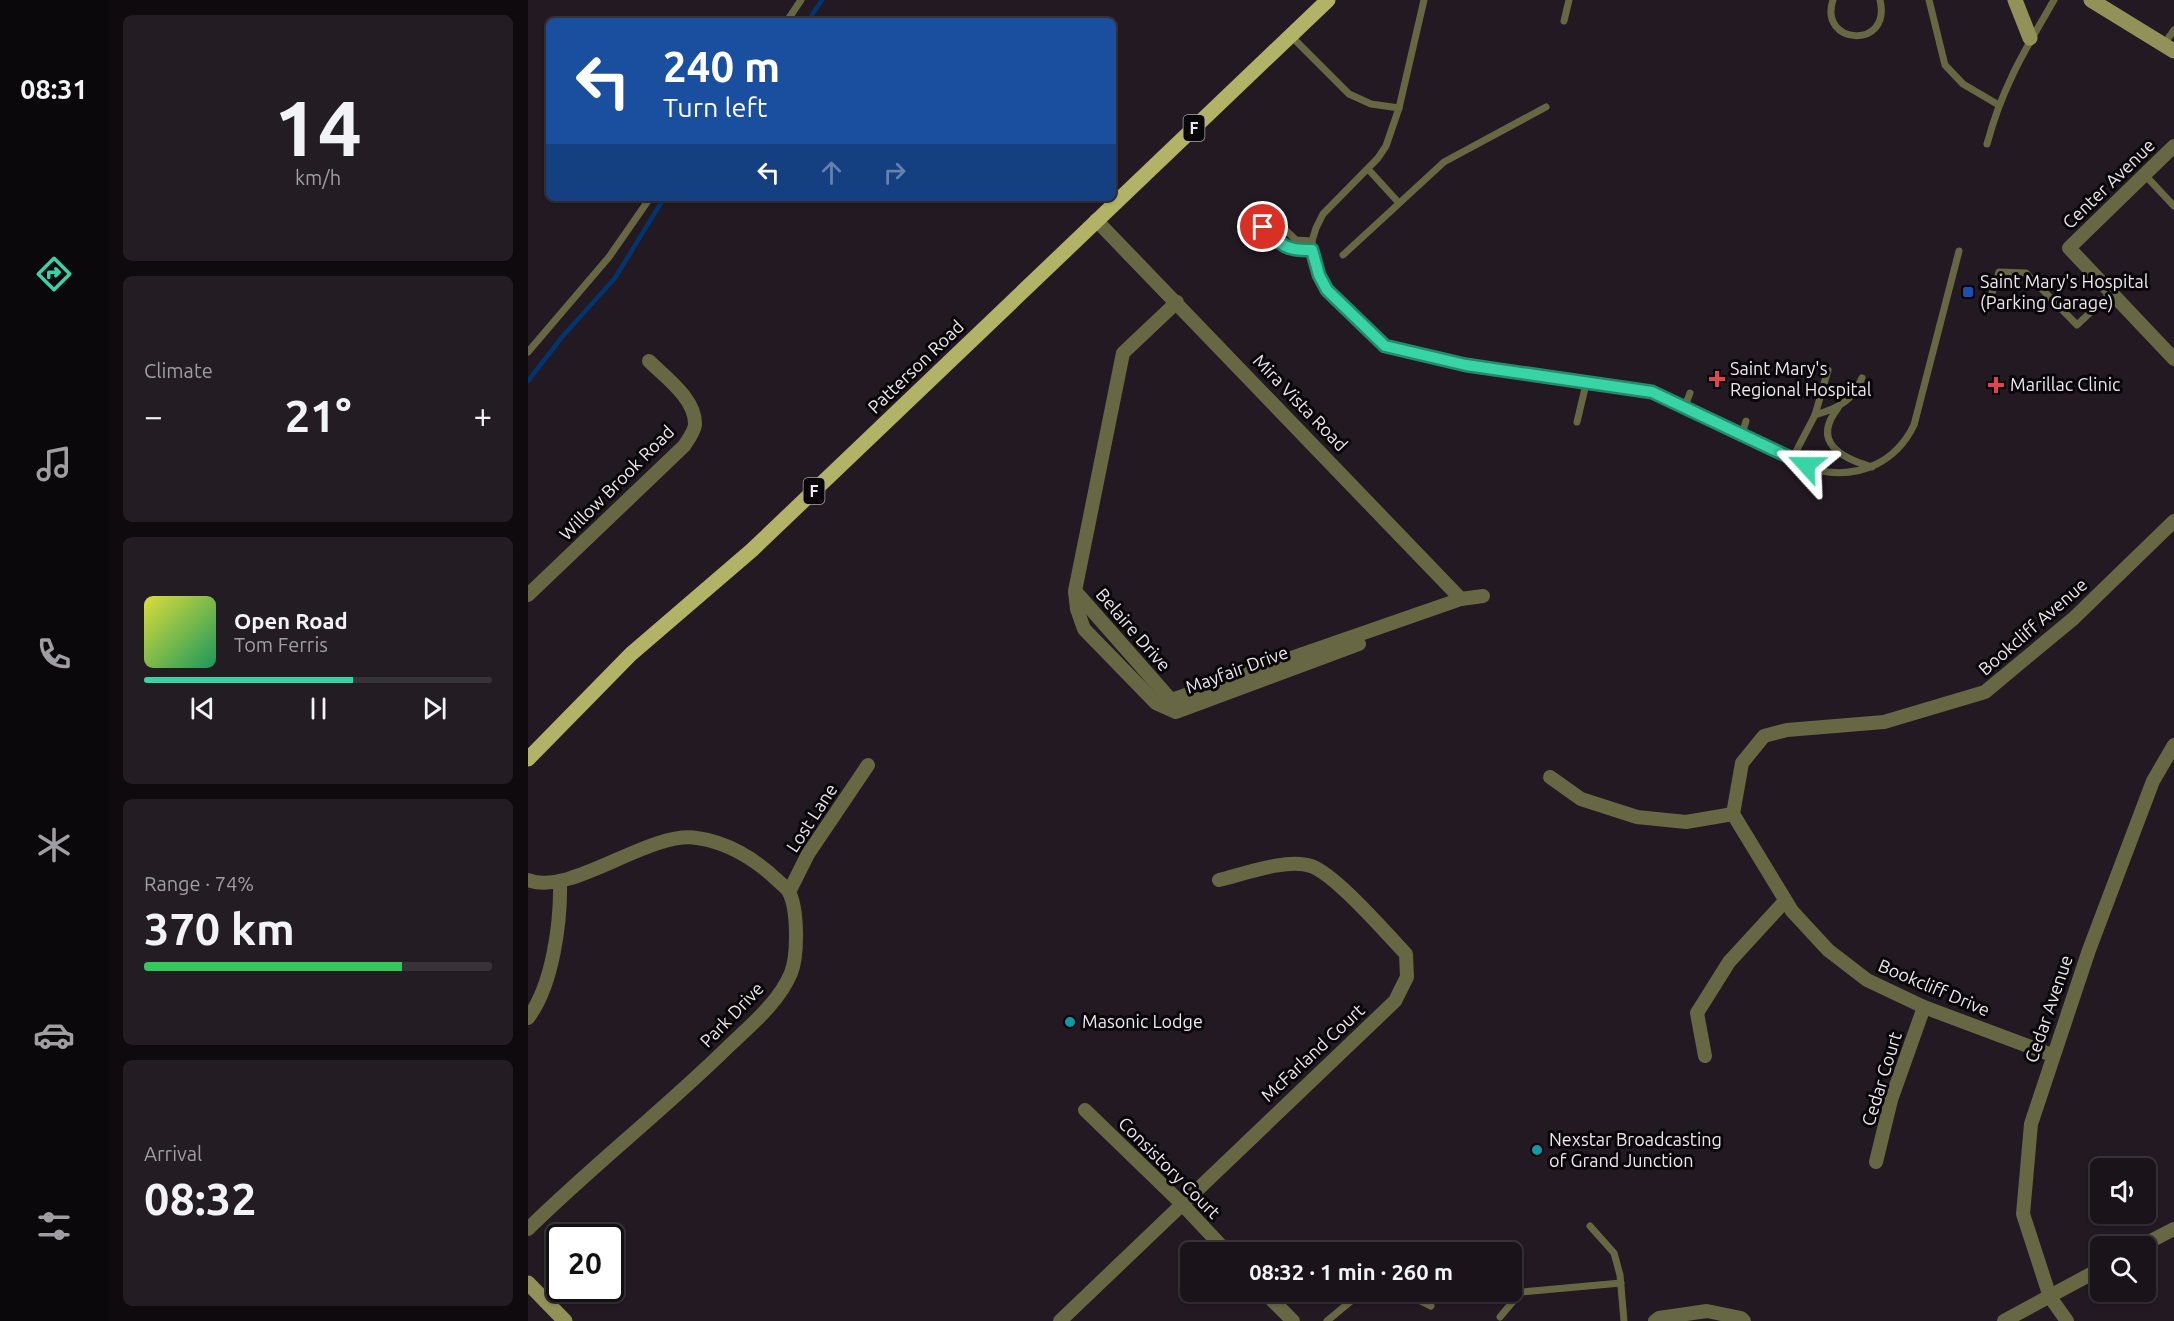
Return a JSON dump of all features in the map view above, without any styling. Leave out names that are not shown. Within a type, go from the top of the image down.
[{"type":"main road","name":"Patterson Road","points":[[528,759],[631,654],[760,542],[1328,0]]},
{"type":"main road","points":[[2015,0],[2030,38]]},
{"type":"main road","points":[[2091,0],[2169,48]]},
{"type":"main road","points":[[528,1283],[565,1321]]},
{"type":"street","name":"Center Avenue","points":[[2111,293],[2069,248],[2173,150]]},
{"type":"street","name":"Mira Vista Road","points":[[1096,220],[1461,598]]},
{"type":"street","points":[[2111,293],[2174,359]]},
{"type":"street","name":"Belaire Drive","points":[[1177,302],[1123,353],[1075,591],[1171,700],[1461,598]]},
{"type":"street","name":"Willow Brook Road","points":[[528,595],[684,446],[695,428],[694,413],[684,396],[650,361]]},
{"type":"street","name":"Bookcliff Avenue","points":[[1733,814],[1742,763],[1764,736],[1787,729],[1884,723],[1985,692],[2074,618],[2174,521]]},
{"type":"street","points":[[1461,598],[1483,596]]},
{"type":"street","name":"Cedar Avenue","points":[[2067,1321],[2050,1297],[2022,1214],[2031,1124],[2052,1055],[2153,781],[2174,745]]},
{"type":"street","name":"Lost Lane","points":[[789,892],[808,854],[868,765]]},
{"type":"street","points":[[1550,777],[1581,798],[1637,817],[1686,822],[1733,814]]},
{"type":"street","name":"Bookcliff Drive","points":[[1733,814],[1785,901],[1828,950],[1867,980],[1924,1007],[2052,1055]]},
{"type":"street","points":[[528,879],[535,882],[560,881],[669,840],[696,837],[738,850],[770,873],[789,892]]},
{"type":"street","name":"McFarland Court","points":[[1059,1321],[1180,1203],[1395,1001],[1407,976],[1406,954],[1339,886],[1311,866],[1281,865],[1220,880]]},
{"type":"street","points":[[528,1018],[534,1010],[548,971],[561,912],[560,881]]},
{"type":"street","name":"Park Drive","points":[[528,1229],[701,1073],[772,1003],[790,974],[796,954],[789,892]]},
{"type":"street","points":[[1705,1056],[1697,1013],[1729,963],[1785,901]]},
{"type":"street","name":"Cedar Court","points":[[1876,1162],[1891,1100],[1924,1007]]},
{"type":"street","name":"Consistory Court","points":[[1085,1110],[1217,1242]]},
{"type":"street","points":[[2156,1238],[2174,1228]]},
{"type":"street","points":[[2004,1321],[2090,1275]]},
{"type":"street","points":[[1274,1302],[1293,1321]]},
{"type":"street","points":[[1655,1321],[1659,1318],[1707,1311],[1740,1318],[1744,1321]]},
{"type":"lane","points":[[789,18],[801,0]]},
{"type":"lane","points":[[1424,0],[1399,108],[1386,146],[1368,169],[1323,214],[1312,241],[1312,250],[1319,275],[1327,290],[1385,346],[1466,365],[1652,392],[1792,459],[1834,473],[1860,472],[1872,467],[1901,446],[1914,425],[1959,251]]},
{"type":"lane","points":[[1564,21],[1569,0]]},
{"type":"lane","points":[[1833,0],[1830,12],[1833,22],[1848,35],[1858,37],[1876,28],[1881,19],[1880,0]]},
{"type":"lane","points":[[1929,0],[1945,65],[1964,84],[1997,104]]},
{"type":"lane","points":[[1987,144],[1997,104],[2030,38],[2054,0]]},
{"type":"lane","points":[[2169,48],[2174,30]]},
{"type":"lane","points":[[1291,36],[1349,94],[1371,104],[1399,108]]},
{"type":"lane","points":[[1343,255],[1444,162],[1546,107]]},
{"type":"lane","points":[[1368,169],[1398,203]]},
{"type":"lane","points":[[2145,175],[2174,206]]},
{"type":"lane","points":[[528,352],[609,257],[648,201]]},
{"type":"lane","points":[[1266,211],[1296,240],[1312,241]]},
{"type":"lane","points":[[1260,217],[1263,227],[1284,246],[1291,250],[1312,250]]},
{"type":"lane","points":[[1986,311],[1999,272],[2026,273],[2077,325],[2111,293]]},
{"type":"lane","points":[[1792,459],[1815,415],[1828,370]]},
{"type":"lane","points":[[1862,378],[1856,392],[1829,419],[1826,431],[1832,445],[1849,460],[1872,467]]},
{"type":"lane","points":[[1577,422],[1586,384]]},
{"type":"lane","points":[[1685,406],[1690,393]]},
{"type":"lane","points":[[1815,415],[1838,408]]},
{"type":"lane","points":[[1742,434],[1746,421]]},
{"type":"lane","points":[[1590,1226],[1614,1253],[1621,1283],[1624,1321]]},
{"type":"lane","points":[[1500,1317],[1521,1292],[1621,1283]]},
{"type":"lane","points":[[1326,1321],[1350,1302]]},
{"type":"lane","points":[[1423,1302],[1431,1306]]},
{"type":"waterway","points":[[810,18],[822,0]]},
{"type":"waterway","points":[[528,381],[562,337],[615,278],[662,201]]},
{"type":"place","name":"Saint Mary's Hospital (Parking Garage)","points":[[1968,292]]},
{"type":"place","name":"Saint Mary's Regional Hospital","points":[[1717,379]]},
{"type":"place","name":"Marillac Clinic","points":[[1996,385]]},
{"type":"place","name":"Masonic Lodge","points":[[1070,1022]]},
{"type":"place","name":"Nexstar Broadcasting of Grand Junction","points":[[1537,1150]]},
{"type":"route","points":[[1263,227],[1280,244],[1291,250],[1312,250],[1322,283],[1327,290],[1377,341],[1385,346],[1466,365],[1652,392],[1806,465]]}]
